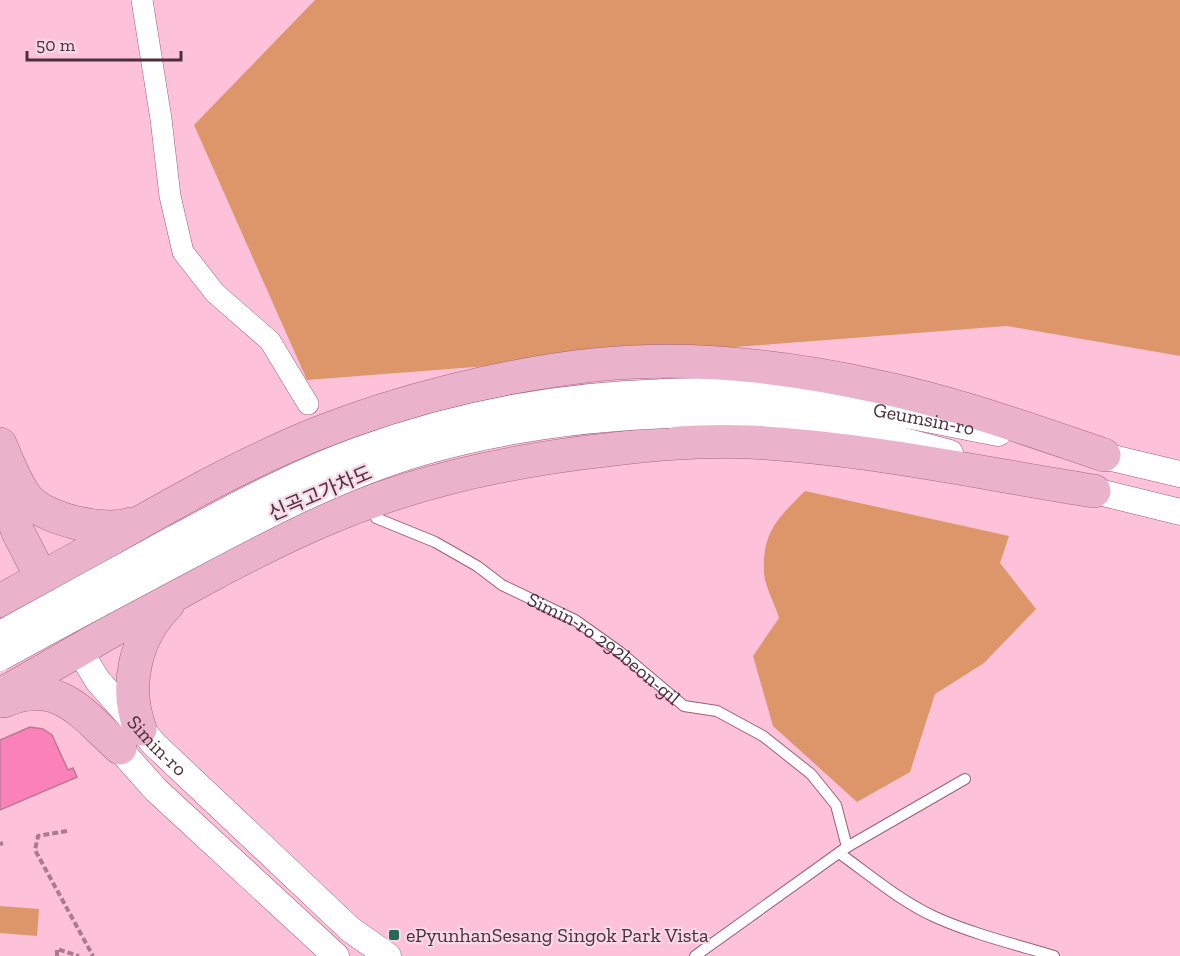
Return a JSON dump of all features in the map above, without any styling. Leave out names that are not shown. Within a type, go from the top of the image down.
[{"type":"main road","points":[[4,591],[41,578],[257,460],[374,412],[435,395],[510,379],[595,365],[663,362],[747,365],[824,375],[933,400],[1008,422],[1104,455]]},
{"type":"main road","points":[[0,695],[186,590],[311,525],[377,499],[442,479],[507,464],[632,447],[748,442],[819,448],[892,458],[1094,491]]},
{"type":"main road","points":[[0,444],[26,496],[44,510],[82,524],[109,528],[127,525],[155,514]]},
{"type":"main road","name":"Simin-ro","points":[[0,480],[18,532],[79,650]]},
{"type":"main road","points":[[0,702],[36,693],[62,698],[130,739],[134,710],[132,688],[136,660],[146,634],[156,618],[166,606],[186,590]]},
{"type":"main road","name":"Simin-ro","points":[[4,591],[51,666]]},
{"type":"street","points":[[142,0],[161,119],[170,196],[183,252],[215,293],[270,341],[308,404]]},
{"type":"street","name":"Geumsin-ro","points":[[667,403],[744,394],[863,406],[1104,455],[1180,474]]},
{"type":"street","name":"신곡고가차도","points":[[0,634],[258,493],[359,450],[444,423],[500,410],[606,395],[667,403]]},
{"type":"street","name":"Geumsin-ro","points":[[667,403],[833,425],[1180,512]]},
{"type":"street","name":"신곡고가차도","points":[[0,658],[268,514],[329,486],[396,461],[453,444],[506,432],[599,419],[667,403]]},
{"type":"street","name":"Simin-ro","points":[[79,650],[156,790],[336,956]]},
{"type":"street","name":"Simin-ro","points":[[51,666],[82,708],[130,739],[351,930],[388,956]]},
{"type":"lane","name":"Simin-ro 292beon-gil","points":[[376,518],[435,542],[477,566],[502,585],[575,620],[620,652],[684,706],[717,711],[763,736],[811,774],[836,805],[843,850]]},
{"type":"lane","points":[[695,956],[843,850],[965,779]]},
{"type":"lane","points":[[843,850],[897,895],[934,916],[1054,956]]},
{"type":"path","points":[[67,831],[38,836],[35,850],[93,956]]},
{"type":"path","points":[[57,956],[57,949],[79,956]]},
{"type":"shaded area","points":[[315,0],[1180,0],[1180,356],[1007,326],[307,380],[194,125]]},
{"type":"shaded area","points":[[805,491],[1009,536],[1000,563],[1036,609],[984,663],[935,694],[910,772],[857,802],[773,726],[753,656],[779,618],[764,573],[764,559],[769,536],[787,509]]},
{"type":"shaded area","points":[[0,906],[39,909],[37,936],[0,933]]},
{"type":"building","points":[[30,727],[43,729],[52,735],[68,770],[73,768],[77,777],[0,810],[0,740]]},
{"type":"place","name":"ePyunhanSesang Singok Park Vista","points":[[394,935]]}]
